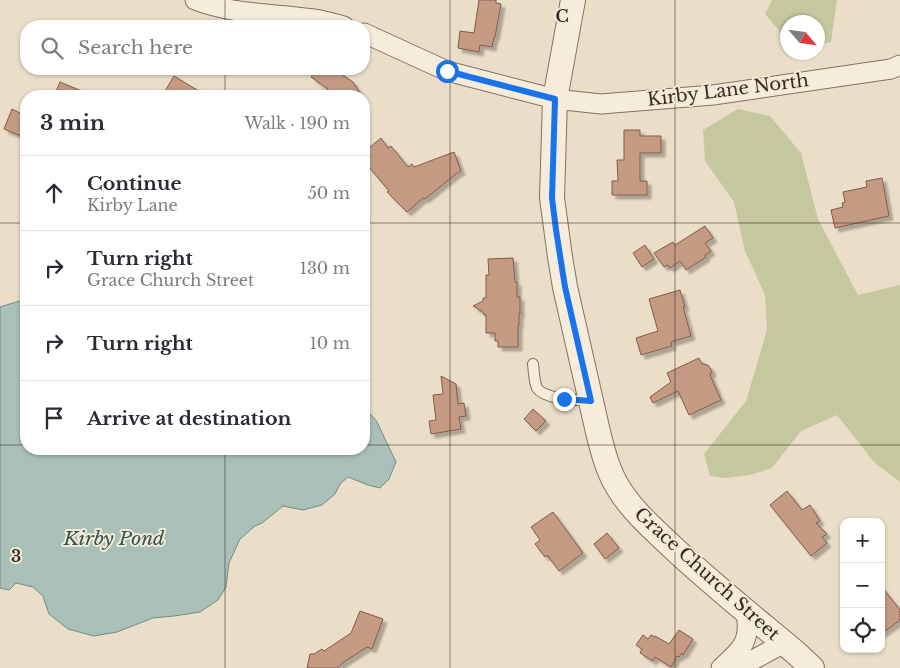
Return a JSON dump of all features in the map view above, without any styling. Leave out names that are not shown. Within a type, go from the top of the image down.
[{"type":"street","points":[[196,0],[205,4],[242,12],[320,20]]},
{"type":"street","name":"Grace Church Street","points":[[573,0],[555,99],[552,198],[565,287],[591,401],[610,473],[619,490],[643,520],[690,564],[812,668]]},
{"type":"street","name":"Kirby Lane North","points":[[370,36],[447,71],[555,99],[600,104],[713,95],[891,69],[900,65]]},
{"type":"street","points":[[721,668],[738,652],[746,639],[749,626],[746,612]]},
{"type":"street","points":[[734,668],[784,643]]},
{"type":"lane","points":[[533,364],[536,384],[542,392],[564,399],[591,401]]},
{"type":"green space","points":[[772,0],[837,0],[831,42],[825,43],[825,15],[780,15],[780,32],[765,14]]},
{"type":"green space","points":[[738,109],[770,116],[801,153],[818,219],[858,295],[900,285],[900,482],[874,462],[837,415],[801,431],[772,468],[750,475],[726,478],[710,476],[704,454],[746,401],[767,330],[765,295],[745,251],[734,202],[705,161],[703,130]]},
{"type":"water","name":"Kirby Pond","points":[[20,301],[20,455],[370,455],[370,413],[377,422],[396,462],[389,479],[380,488],[348,477],[340,484],[335,494],[322,505],[303,510],[283,506],[240,539],[229,563],[226,587],[218,600],[200,612],[153,618],[117,632],[94,636],[68,629],[49,614],[43,596],[33,587],[16,583],[9,590],[0,588],[0,307]]},
{"type":"building","points":[[479,0],[496,0],[496,3],[501,4],[492,47],[480,45],[479,52],[458,48],[460,31],[474,33]]},
{"type":"building","points":[[312,75],[343,75],[353,82],[358,90],[328,90],[311,77]]},
{"type":"building","points":[[174,76],[197,90],[166,90]]},
{"type":"building","points":[[60,82],[79,90],[57,90]]},
{"type":"building","points":[[12,109],[20,113],[20,136],[4,129]]},
{"type":"building","points":[[624,130],[640,130],[640,136],[661,136],[661,153],[640,153],[640,181],[647,181],[647,195],[612,195],[612,181],[618,181],[617,160],[624,160]]},
{"type":"building","points":[[381,138],[388,148],[391,146],[408,167],[412,164],[414,167],[454,152],[461,171],[407,212],[387,192],[389,191],[370,168],[370,147]]},
{"type":"building","points":[[882,178],[889,216],[835,228],[831,210],[843,207],[842,203],[845,202],[843,192],[867,187],[866,181]]},
{"type":"building","points":[[705,226],[713,238],[705,243],[711,251],[705,255],[706,257],[686,270],[680,261],[670,268],[668,265],[664,267],[654,253],[673,242],[675,245]]},
{"type":"building","points":[[645,245],[654,259],[642,267],[633,253]]},
{"type":"building","points":[[513,258],[515,282],[517,282],[517,297],[520,297],[518,347],[498,347],[498,341],[495,341],[495,333],[486,333],[486,315],[473,306],[483,301],[483,298],[486,298],[486,275],[489,275],[488,259]]},
{"type":"building","points":[[680,290],[691,336],[671,342],[672,346],[641,355],[636,338],[658,331],[649,299]]},
{"type":"building","points":[[699,358],[702,364],[708,365],[712,371],[710,375],[721,400],[689,415],[678,391],[653,403],[650,397],[671,382],[667,373]]},
{"type":"building","points":[[441,376],[456,384],[458,404],[464,403],[466,416],[459,417],[461,429],[431,434],[429,421],[436,420],[433,395],[443,394]]},
{"type":"building","points":[[533,409],[546,421],[536,431],[524,419]]},
{"type":"building","points":[[787,491],[802,510],[810,505],[820,521],[816,523],[827,534],[822,537],[827,543],[811,556],[770,505]]},
{"type":"building","points":[[553,512],[583,553],[559,571],[547,555],[545,557],[535,544],[540,540],[531,527]]},
{"type":"building","points":[[607,533],[619,548],[605,559],[594,544]]},
{"type":"building","points":[[885,591],[900,610],[900,620],[885,631]]},
{"type":"building","points":[[360,611],[383,619],[372,649],[367,647],[337,668],[307,668],[310,654],[314,654],[322,649],[324,651],[351,633]]},
{"type":"building","points":[[679,630],[693,639],[683,655],[682,653],[679,657],[677,656],[671,667],[655,657],[653,661],[640,653],[642,649],[636,645],[643,635],[648,639],[651,635],[655,636],[669,644]]},
{"type":"route","points":[[447,71],[555,99],[552,198],[565,287],[591,401],[564,399]]}]
